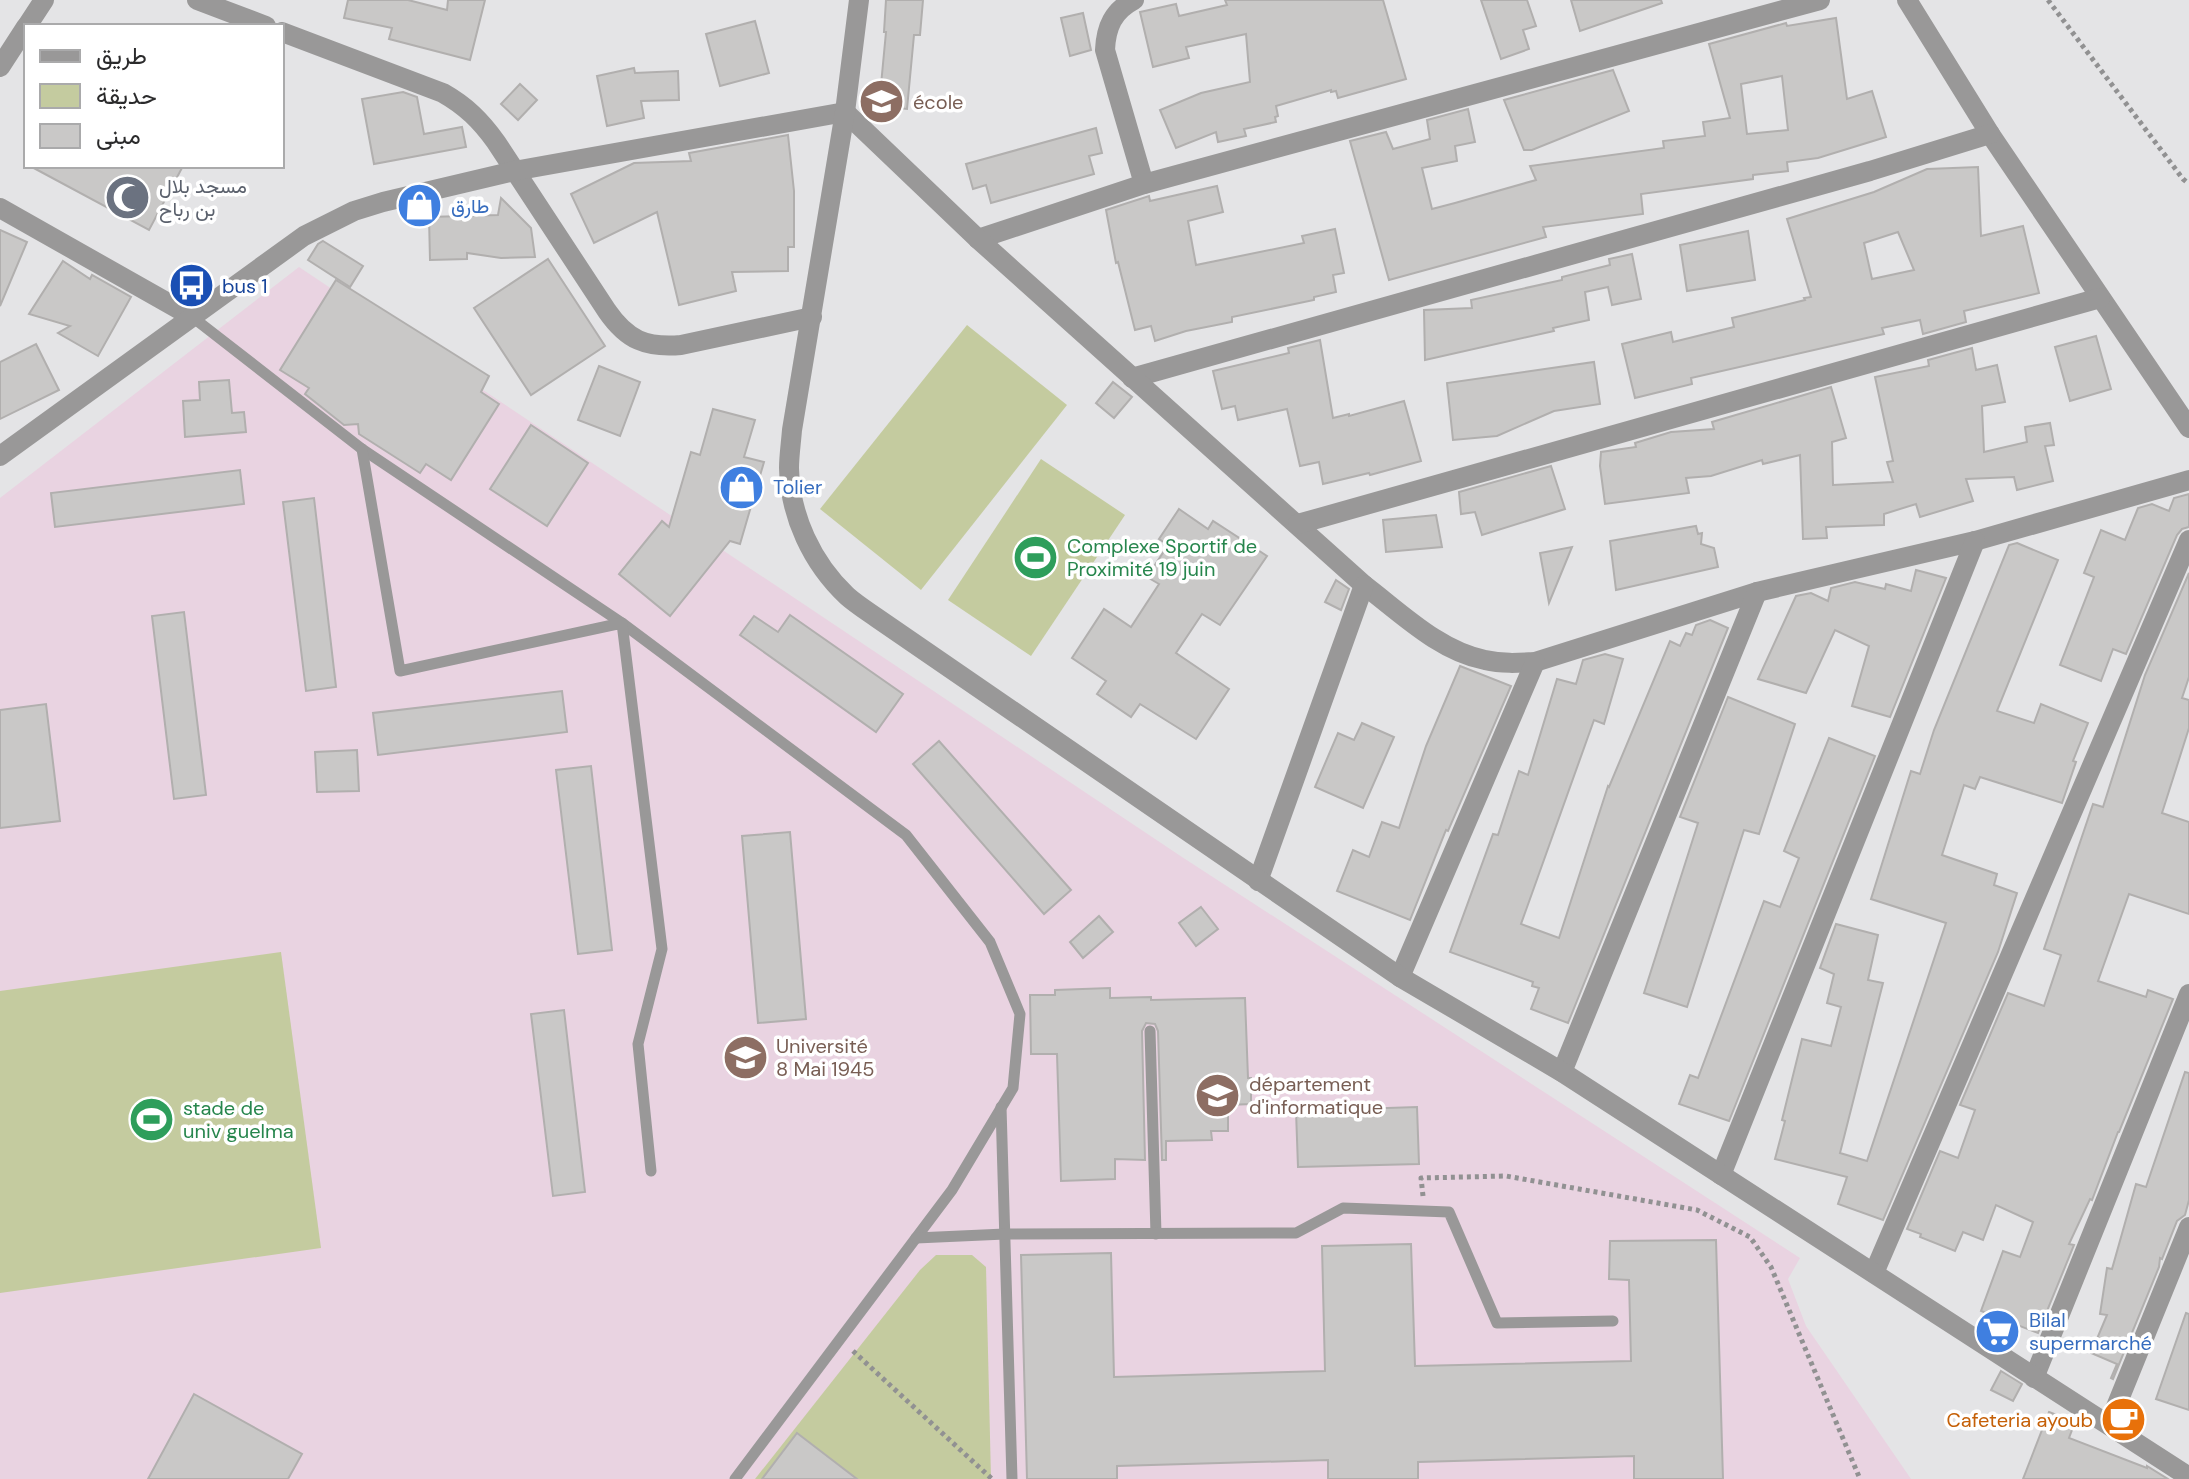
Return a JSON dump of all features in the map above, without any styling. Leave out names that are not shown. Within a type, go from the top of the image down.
[{"type":"street","points":[[28,24],[44,0]]},
{"type":"street","points":[[197,0],[261,24]]},
{"type":"street","points":[[859,0],[845,112],[792,430],[789,467],[793,503],[800,526],[823,570],[848,597],[877,618],[1400,977],[1562,1072],[2189,1477]]},
{"type":"street","points":[[1134,0],[1110,21],[1105,50],[1144,184]]},
{"type":"street","points":[[978,239],[1144,184],[1820,0]]},
{"type":"street","points":[[1907,0],[1990,134],[2189,428]]},
{"type":"street","points":[[0,67],[24,30]]},
{"type":"street","points":[[284,33],[443,93],[463,104],[481,122],[612,318],[631,336],[646,344],[681,345],[812,317]]},
{"type":"street","points":[[0,456],[304,236],[341,216],[383,202],[514,171],[845,112]]},
{"type":"street","points":[[845,112],[978,239],[1364,585],[1433,637],[1458,651],[1484,660],[1535,662],[1757,592],[1975,541],[2189,480]]},
{"type":"street","points":[[1132,378],[1990,134]]},
{"type":"street","points":[[0,208],[191,316]]},
{"type":"street","points":[[1298,524],[2100,298]]},
{"type":"street","points":[[1874,1273],[2189,540]]},
{"type":"street","points":[[1721,1175],[1975,541]]},
{"type":"street","points":[[1258,881],[1364,585]]},
{"type":"street","points":[[1562,1072],[1757,592]]},
{"type":"street","points":[[1400,977],[1535,662]]},
{"type":"street","points":[[2034,1378],[2189,994]]},
{"type":"street","points":[[2109,1424],[2189,1227]]},
{"type":"lane","points":[[191,316],[362,449],[622,623],[906,835],[990,942],[1020,1014],[1013,1088],[952,1190],[735,1479]]},
{"type":"lane","points":[[362,449],[400,671],[622,623]]},
{"type":"lane","points":[[622,623],[662,949],[638,1044],[651,1171]]},
{"type":"lane","points":[[1150,1031],[1156,1234]]},
{"type":"lane","points":[[1001,1107],[1012,1479]]},
{"type":"lane","points":[[916,1238],[1005,1234],[1296,1233],[1343,1208],[1449,1212],[1497,1323],[1613,1321]]},
{"type":"path","points":[[2048,0],[2189,184]]},
{"type":"path","points":[[1424,1211],[1421,1178],[1506,1176],[1697,1210],[1750,1237],[1771,1267],[1860,1479]]},
{"type":"path","points":[[841,1339],[992,1479]]},
{"type":"shaded area","name":"Université 8 Mai 1945","points":[[299,267],[1182,857],[1800,1258],[1788,1279],[1806,1326],[1911,1479],[0,1479],[0,498]]},
{"type":"green space","points":[[967,325],[1067,405],[921,590],[820,509]]},
{"type":"green space","name":"Complexe Sportif de Proximité 19 juin","points":[[1041,459],[1125,515],[1031,656],[948,600]]},
{"type":"green space","name":"stade de univ guelma","points":[[281,952],[321,1248],[0,1293],[0,991]]},
{"type":"green space","points":[[936,1255],[972,1255],[986,1267],[991,1479],[755,1479],[920,1270]]},
{"type":"building","points":[[348,0],[408,0],[447,10],[448,0],[485,0],[470,60],[389,39],[392,28],[344,18]]},
{"type":"building","points":[[886,0],[923,0],[920,35],[914,35],[907,109],[879,106]]},
{"type":"building","points":[[1225,0],[1383,0],[1406,79],[1338,98],[1336,91],[1331,90],[1276,106],[1276,122],[1244,129],[1246,136],[1218,142],[1216,132],[1176,148],[1160,110],[1201,93],[1250,82],[1246,34],[1186,47],[1189,58],[1153,67],[1140,12],[1176,4],[1179,16],[1227,5]]},
{"type":"building","points":[[1481,0],[1527,0],[1536,26],[1523,30],[1529,49],[1501,59]]},
{"type":"building","points":[[1571,0],[1661,0],[1662,3],[1580,31]]},
{"type":"building","points":[[1083,13],[1091,50],[1070,56],[1061,18]]},
{"type":"building","points":[[1836,18],[1847,99],[1872,91],[1886,137],[1818,158],[1787,162],[1788,171],[1753,175],[1753,179],[1641,194],[1643,214],[1543,227],[1546,237],[1389,280],[1350,141],[1386,132],[1393,149],[1430,139],[1427,120],[1468,109],[1475,142],[1455,146],[1457,161],[1422,168],[1432,209],[1536,180],[1530,166],[1664,148],[1663,141],[1705,136],[1703,122],[1730,118],[1709,44],[1786,23],[1787,26]],"holes":[[[1782,76],[1788,130],[1747,134],[1741,84]]]},
{"type":"building","points":[[755,21],[769,73],[720,86],[706,34]]},
{"type":"building","points":[[634,68],[635,73],[678,71],[679,100],[641,101],[644,118],[607,126],[597,76]]},
{"type":"building","points":[[1613,70],[1629,111],[1532,150],[1524,150],[1504,100]]},
{"type":"building","points":[[520,84],[537,100],[518,120],[501,104]]},
{"type":"building","points":[[403,92],[417,97],[424,134],[462,127],[466,147],[374,164],[362,99]]},
{"type":"building","points":[[1096,128],[1102,153],[1089,156],[1094,174],[991,203],[986,185],[973,189],[966,164]]},
{"type":"building","points":[[788,135],[794,191],[794,247],[788,247],[788,271],[732,272],[736,291],[679,305],[657,212],[594,243],[571,194],[634,163],[691,161],[689,153]]},
{"type":"building","points":[[1978,167],[1981,236],[2023,226],[2039,293],[1964,311],[1966,322],[1923,334],[1920,320],[1882,328],[1884,334],[1691,378],[1692,384],[1635,398],[1622,344],[1671,332],[1673,342],[1734,327],[1732,318],[1811,297],[1787,219],[1874,192],[1927,169]],"holes":[[[1898,232],[1914,270],[1872,279],[1864,243]]]},
{"type":"building","name":"مسجد بلال بن رباح","points":[[34,168],[182,168],[149,230]]},
{"type":"building","points":[[1217,186],[1223,212],[1188,221],[1196,265],[1304,243],[1302,236],[1335,229],[1344,273],[1333,275],[1336,292],[1314,297],[1314,300],[1232,317],[1232,322],[1155,341],[1151,326],[1135,330],[1116,263],[1106,210],[1149,196],[1150,201]]},
{"type":"building","points":[[501,198],[531,228],[535,257],[501,258],[467,253],[467,259],[430,260],[429,217],[498,215]]},
{"type":"building","points":[[0,230],[27,242],[0,306]]},
{"type":"building","points":[[1748,231],[1755,280],[1687,291],[1680,245]]},
{"type":"building","points":[[323,241],[363,266],[350,287],[308,260]]},
{"type":"building","points":[[1632,254],[1641,299],[1612,305],[1608,287],[1585,292],[1589,320],[1425,360],[1424,310],[1472,308],[1471,300],[1562,280],[1562,277],[1610,265],[1609,259]]},
{"type":"building","points":[[548,259],[605,346],[531,395],[474,308]]},
{"type":"building","points":[[63,261],[90,279],[92,275],[131,297],[98,356],[58,333],[70,326],[29,314]]},
{"type":"building","points":[[336,280],[489,376],[481,392],[499,404],[451,480],[426,464],[420,473],[359,434],[358,424],[344,425],[305,394],[309,388],[280,370]]},
{"type":"building","points":[[2096,336],[2111,389],[2070,401],[2055,347]]},
{"type":"building","points":[[1320,340],[1333,418],[1404,401],[1421,461],[1323,484],[1319,462],[1300,466],[1287,409],[1238,420],[1235,406],[1222,409],[1213,371],[1289,353],[1288,348]]},
{"type":"building","points":[[36,344],[59,390],[0,419],[0,362]]},
{"type":"building","points":[[1972,348],[1976,370],[1997,365],[2005,402],[1982,406],[1984,452],[2027,442],[2025,427],[2050,423],[2054,445],[2045,446],[2053,481],[2017,490],[2014,477],[1966,479],[1973,501],[1920,517],[1916,504],[1884,514],[1884,525],[1826,527],[1827,538],[1803,539],[1800,455],[1763,464],[1762,460],[1711,476],[1686,478],[1689,493],[1605,504],[1601,452],[1636,447],[1635,443],[1671,432],[1714,429],[1712,422],[1831,387],[1846,438],[1832,442],[1833,485],[1893,482],[1887,462],[1893,461],[1875,377],[1929,366],[1928,360]]},
{"type":"building","points":[[1594,362],[1600,404],[1554,411],[1497,436],[1453,440],[1447,383]]},
{"type":"building","points":[[599,366],[640,382],[620,436],[578,420]]},
{"type":"building","points":[[229,380],[232,413],[244,412],[246,432],[185,437],[183,401],[200,400],[199,382]]},
{"type":"building","points":[[1113,382],[1132,397],[1114,418],[1096,403]]},
{"type":"building","points":[[713,409],[755,420],[744,457],[764,462],[740,544],[730,541],[670,616],[619,574],[662,521],[669,527],[691,452],[700,455]]},
{"type":"building","points":[[531,425],[588,463],[547,526],[490,489]]},
{"type":"building","points":[[1551,466],[1565,509],[1482,535],[1475,512],[1461,514],[1459,492]]},
{"type":"building","points":[[240,470],[244,504],[55,527],[51,493]]},
{"type":"building","points":[[2189,494],[2189,527],[2177,535],[2126,654],[2113,649],[2101,681],[2060,665],[2094,577],[2084,573],[2101,530],[2125,540],[2138,508],[2152,504],[2169,511],[2174,498]]},
{"type":"building","points":[[314,498],[336,687],[306,691],[283,502]]},
{"type":"building","points":[[1179,509],[1208,529],[1213,521],[1267,556],[1220,625],[1202,614],[1176,653],[1229,689],[1196,739],[1140,704],[1131,717],[1097,694],[1106,681],[1072,658],[1104,609],[1131,627],[1159,584],[1147,577],[1168,545],[1159,539]]},
{"type":"building","points":[[1436,515],[1442,547],[1386,552],[1383,520]]},
{"type":"building","points":[[1696,526],[1698,534],[1702,533],[1701,544],[1714,548],[1718,567],[1616,590],[1610,541]]},
{"type":"building","points":[[2017,543],[2058,560],[1997,711],[2034,723],[2041,704],[2088,723],[2073,761],[2076,762],[2062,803],[1980,777],[1975,789],[1964,785],[1942,855],[1997,874],[1994,885],[2017,893],[1998,952],[1883,1220],[1838,1204],[1847,1177],[1775,1159],[1785,1121],[1782,1120],[1802,1039],[1831,1046],[1841,1007],[1827,1003],[1834,974],[1820,968],[1836,924],[1878,935],[1868,980],[1883,983],[1840,1153],[1867,1161],[1946,923],[1871,899],[1911,771],[1920,774],[1934,730],[2009,545]]},
{"type":"building","points":[[1572,547],[1549,603],[1540,553]]},
{"type":"building","points":[[1916,570],[1946,578],[1890,717],[1852,706],[1869,646],[1835,630],[1806,693],[1758,679],[1796,596],[1811,593],[1828,601],[1831,588],[1855,582],[1885,589],[1886,584],[1911,591]]},
{"type":"building","points":[[2189,573],[2189,677],[2182,698],[2189,700],[2189,728],[2162,813],[2189,822],[2189,914],[2129,894],[2098,981],[2146,997],[2148,990],[2173,999],[2092,1200],[2069,1244],[2074,1245],[2038,1333],[1981,1311],[2003,1251],[2020,1257],[2033,1222],[1996,1205],[1983,1240],[1963,1232],[1955,1251],[1907,1229],[1940,1151],[1958,1158],[1975,1110],[1960,1105],[2008,993],[2044,1006],[2061,955],[2044,949],[2093,804],[2103,807],[2145,675]]},
{"type":"building","points":[[1336,580],[1349,589],[1341,610],[1325,602]]},
{"type":"building","points":[[184,612],[206,795],[174,799],[152,616]]},
{"type":"building","points":[[790,615],[903,694],[876,732],[740,635],[754,616],[778,632]]},
{"type":"building","points":[[1710,620],[1728,628],[1568,1023],[1531,1009],[1539,988],[1532,986],[1533,982],[1450,952],[1493,834],[1498,835],[1519,771],[1528,775],[1557,679],[1576,684],[1583,660],[1605,654],[1623,659],[1604,724],[1594,720],[1521,924],[1559,938],[1608,786],[1670,641],[1680,646],[1686,633],[1692,635],[1696,625]]},
{"type":"building","points":[[1460,666],[1511,686],[1446,830],[1410,920],[1337,891],[1353,850],[1369,857],[1382,822],[1399,828],[1426,746]]},
{"type":"building","points":[[562,691],[567,732],[378,755],[373,713]]},
{"type":"building","points":[[1728,697],[1795,724],[1759,834],[1744,830],[1687,1007],[1644,993],[1698,823],[1680,817]]},
{"type":"building","points":[[46,704],[60,821],[0,828],[0,710]]},
{"type":"building","points":[[1362,723],[1394,737],[1363,808],[1315,787],[1338,733],[1354,740]]},
{"type":"building","points":[[1829,738],[1875,756],[1729,1121],[1679,1104],[1690,1075],[1698,1078],[1764,901],[1780,907],[1799,858],[1784,851]]},
{"type":"building","points":[[939,741],[1071,890],[1044,914],[913,764]]},
{"type":"building","points":[[357,750],[359,791],[317,792],[315,752]]},
{"type":"building","points":[[591,766],[612,950],[578,954],[556,770]]},
{"type":"building","points":[[790,832],[806,1019],[758,1023],[742,836]]},
{"type":"building","points":[[1201,907],[1218,929],[1196,946],[1179,923]]},
{"type":"building","points":[[1099,916],[1113,932],[1083,958],[1070,942]]},
{"type":"building","points":[[1110,988],[1110,998],[1245,998],[1251,1104],[1228,1105],[1228,1131],[1211,1131],[1212,1140],[1166,1141],[1166,1160],[1162,1160],[1158,1031],[1155,1024],[1146,1023],[1142,1031],[1145,1160],[1115,1159],[1115,1179],[1061,1181],[1057,1054],[1031,1054],[1030,995],[1055,995],[1055,990]]},
{"type":"building","points":[[564,1010],[585,1192],[553,1196],[531,1014]]},
{"type":"building","points":[[2185,1072],[2189,1073],[2189,1200],[2185,1215],[2177,1221],[2160,1258],[2113,1379],[2117,1364],[2091,1353],[2107,1315],[2100,1314],[2107,1268],[2112,1269],[2136,1184],[2146,1187]]},
{"type":"building","points":[[1417,1107],[1419,1164],[1298,1167],[1296,1111]]},
{"type":"building","points":[[1716,1240],[1723,1479],[1634,1479],[1634,1456],[1418,1462],[1418,1479],[1328,1479],[1328,1460],[1117,1466],[1117,1479],[1027,1479],[1021,1255],[1111,1253],[1114,1377],[1325,1371],[1322,1246],[1411,1244],[1415,1366],[1631,1361],[1629,1280],[1609,1279],[1610,1241]]},
{"type":"building","points":[[2186,1313],[2189,1314],[2189,1410],[2156,1399]]},
{"type":"building","points":[[2001,1371],[2022,1384],[2013,1401],[1991,1390]]},
{"type":"building","points":[[194,1394],[302,1454],[288,1479],[148,1479]]},
{"type":"building","points":[[2049,1412],[2075,1422],[2069,1438],[2147,1466],[2168,1479],[2023,1479]]},
{"type":"building","points":[[797,1433],[857,1479],[762,1479]]},
{"type":"place","name":"école","points":[[882,102]]},
{"type":"place","name":"مسجد بلال بن رباح","points":[[128,198]]},
{"type":"place","name":"طارق","points":[[420,206]]},
{"type":"place","name":"bus 1","points":[[191,286]]},
{"type":"place","name":"Tolier","points":[[742,487]]},
{"type":"place","name":"Complexe Sportif de Proximité 19 juin","points":[[1036,558]]},
{"type":"place","name":"Université 8 Mai 1945","points":[[745,1058]]},
{"type":"place","name":"département d'informatique","points":[[1218,1095]]},
{"type":"place","name":"stade de univ guelma","points":[[152,1120]]},
{"type":"place","name":"Bilal supermarché","points":[[1998,1331]]},
{"type":"place","name":"Cafeteria ayoub","points":[[2124,1420]]}]
